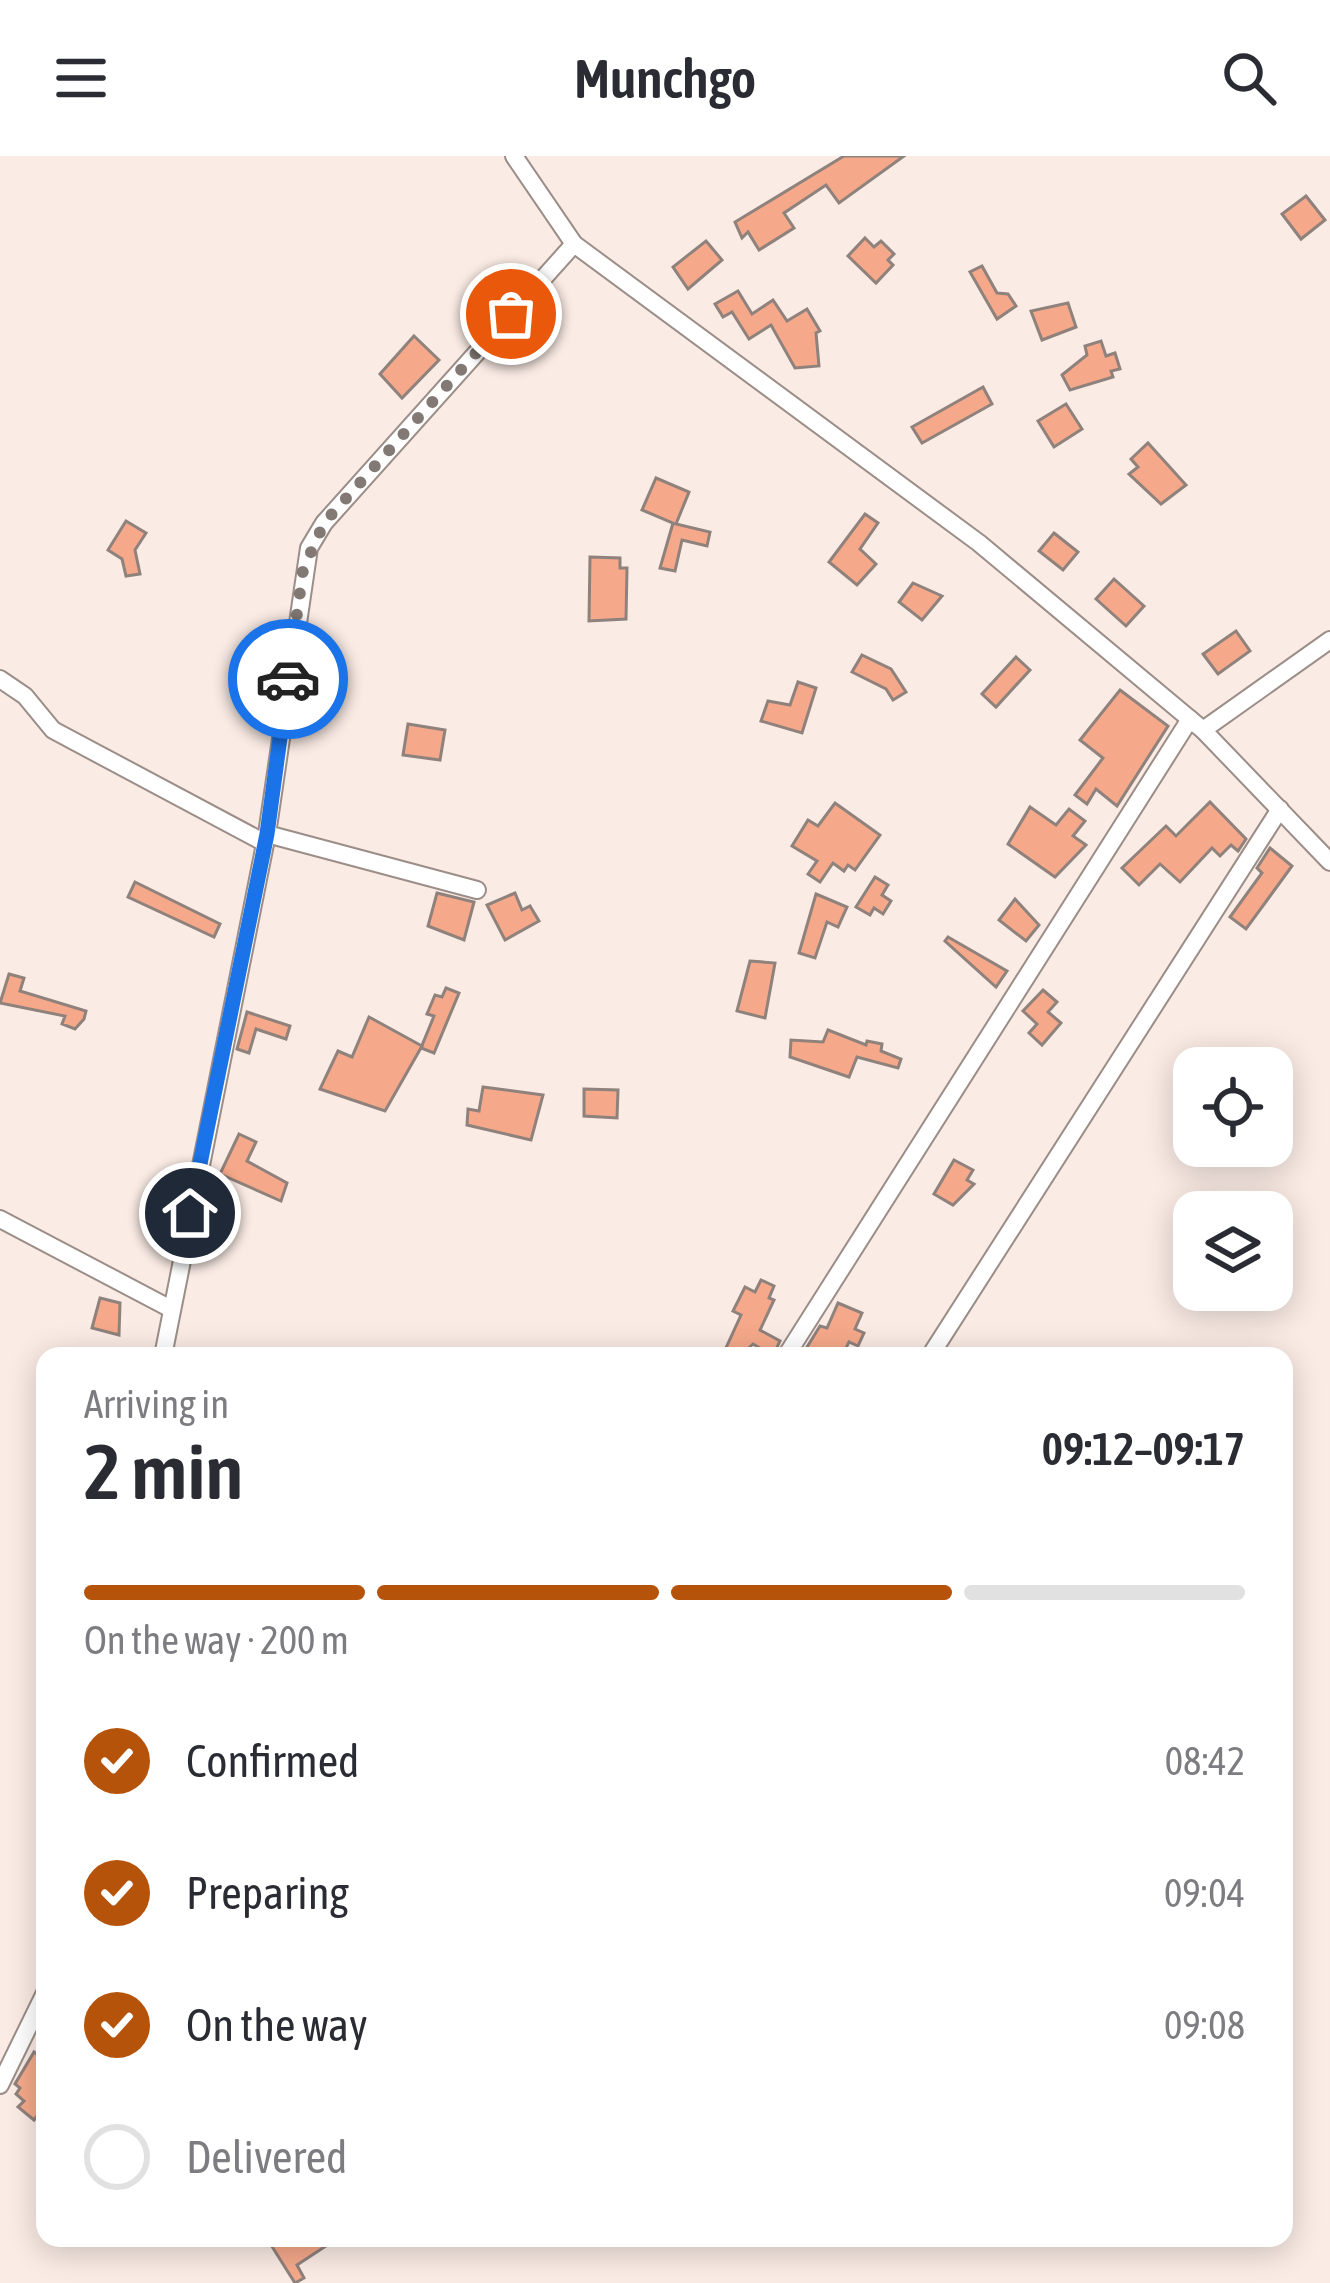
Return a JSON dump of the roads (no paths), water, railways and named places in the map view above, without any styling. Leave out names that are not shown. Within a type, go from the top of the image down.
[{"type":"street","points":[[514,156],[574,244],[979,543],[1196,724],[1330,862]]},
{"type":"street","points":[[164,1347],[266,838],[309,548],[324,523],[574,244]]},
{"type":"street","points":[[792,1347],[1196,724],[1330,640]]},
{"type":"street","points":[[0,679],[25,696],[53,730],[266,838],[477,890]]},
{"type":"street","points":[[936,1347],[1280,809]]},
{"type":"street","points":[[0,1219],[170,1309]]},
{"type":"street","points":[[0,2084],[36,2011]]}]
